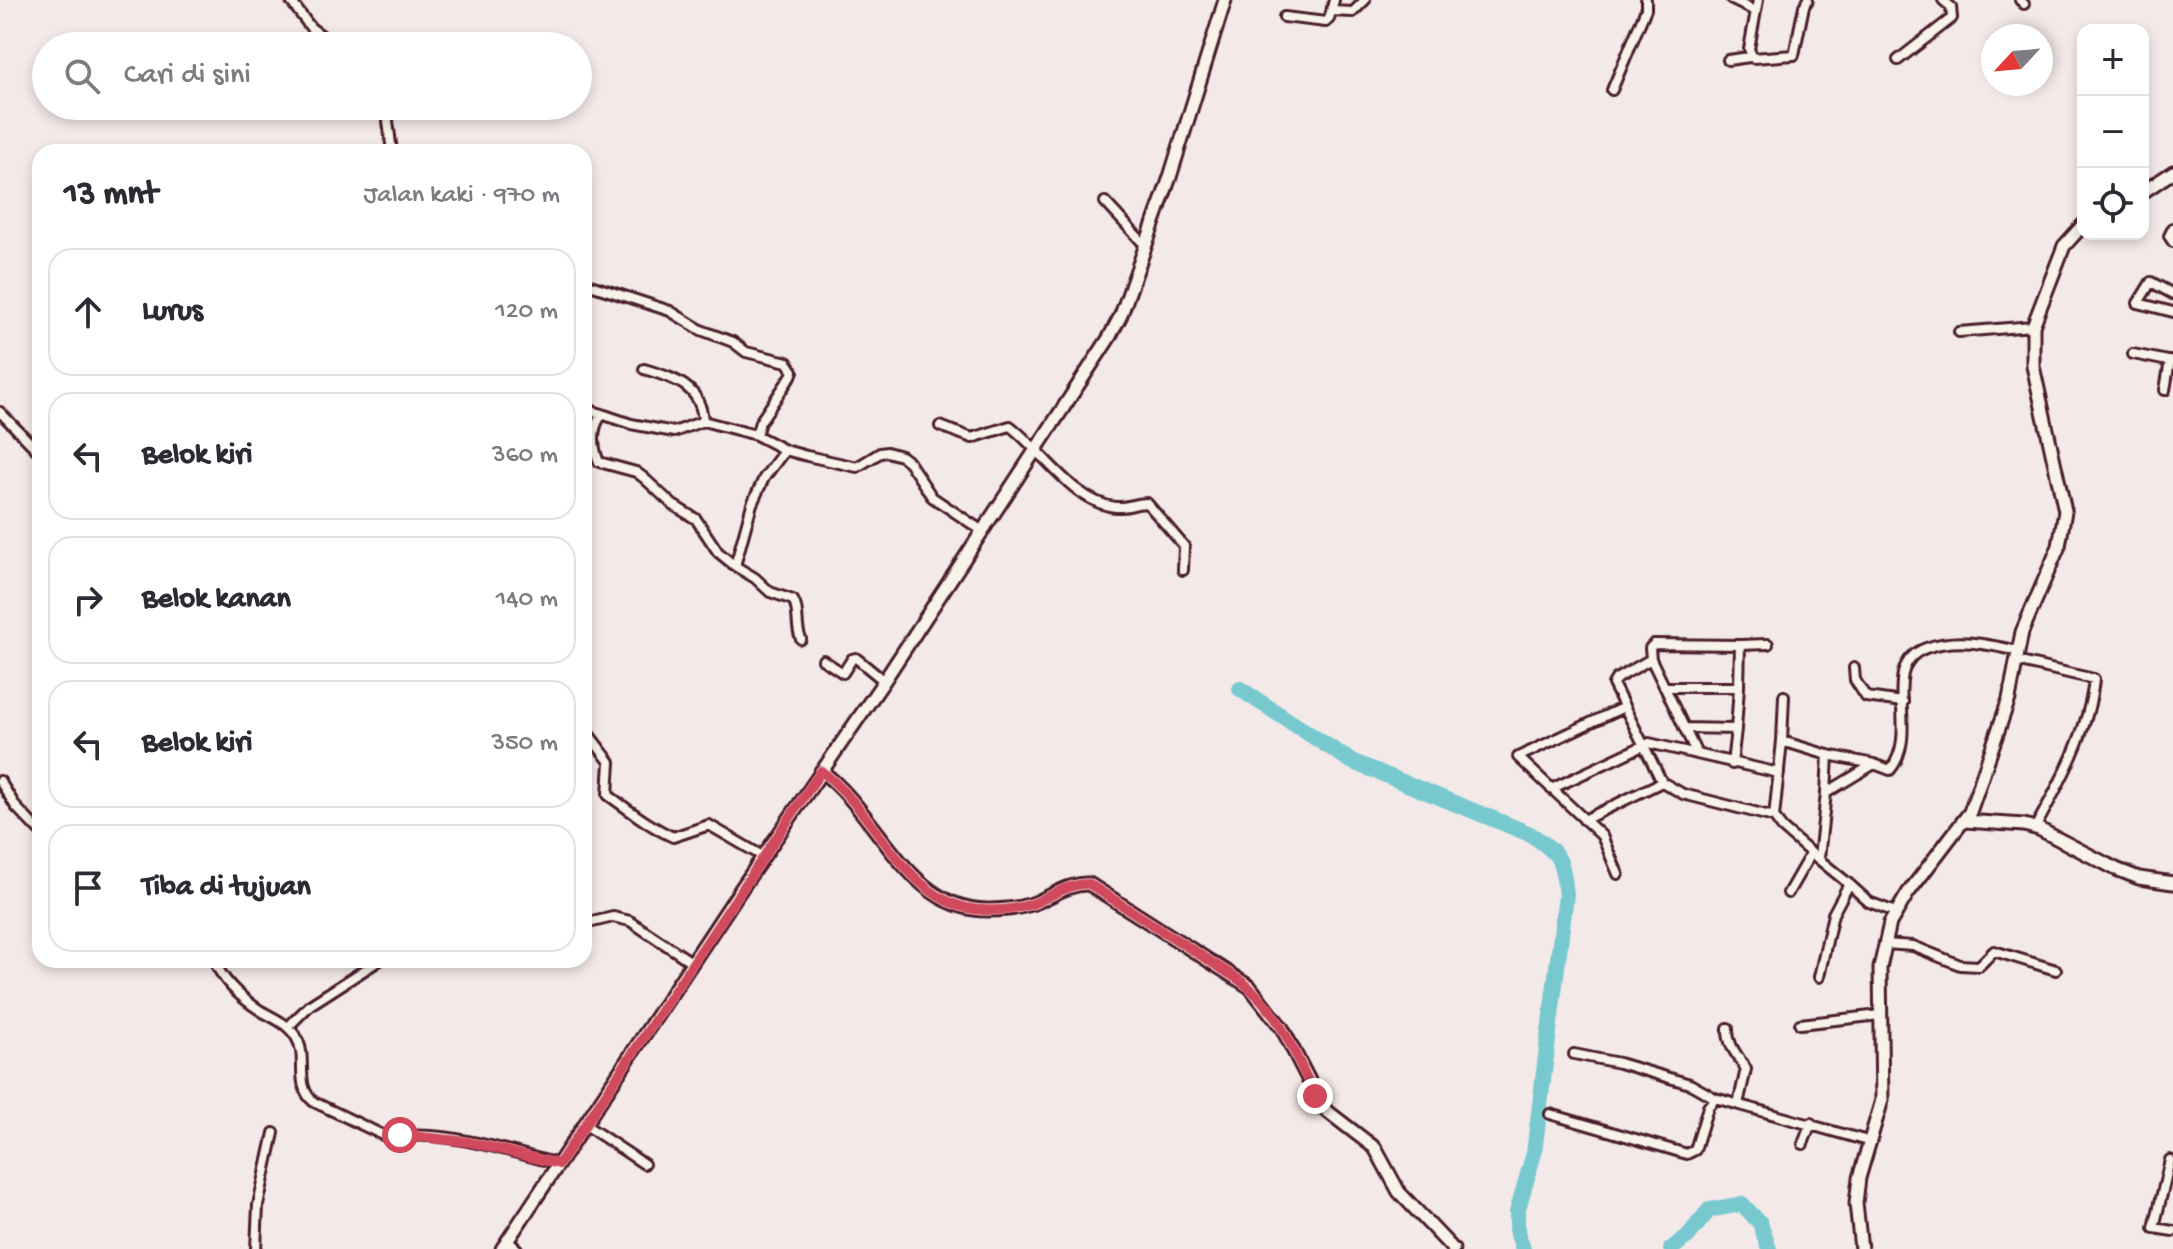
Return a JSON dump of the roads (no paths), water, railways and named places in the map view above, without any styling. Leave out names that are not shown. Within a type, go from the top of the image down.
[{"type":"street","points":[[290,0],[317,32]]},
{"type":"street","points":[[517,1249],[504,1245],[884,681],[1109,338],[1121,315],[1170,177],[1225,0]]},
{"type":"street","points":[[1284,17],[1321,23],[1335,12],[1334,0]]},
{"type":"street","points":[[1335,12],[1355,11],[1365,0]]},
{"type":"street","points":[[1612,90],[1646,9],[1646,0]]},
{"type":"street","points":[[1732,0],[1755,11]]},
{"type":"street","points":[[1750,57],[1758,0]]},
{"type":"street","points":[[1728,60],[1794,55],[1808,0]]},
{"type":"street","points":[[1898,60],[1952,18],[1951,7],[1943,0]]},
{"type":"street","points":[[388,120],[391,144]]},
{"type":"street","points":[[2149,188],[2173,172]]},
{"type":"street","points":[[1105,202],[1145,245]]},
{"type":"street","points":[[2173,228],[2169,236],[2173,242]]},
{"type":"street","points":[[1861,1249],[1856,1203],[1859,1178],[1882,1100],[1880,968],[1885,944],[1895,912],[1933,858],[1965,821],[2009,699],[2022,632],[2059,546],[2065,511],[2033,366],[2033,326],[2064,246],[2077,232]]},
{"type":"street","points":[[2173,294],[2151,282],[2138,303],[2173,312]]},
{"type":"street","points":[[592,286],[670,311],[701,330],[733,342],[746,352],[787,362],[793,371],[791,376],[760,422],[756,435]]},
{"type":"street","points":[[1959,332],[2033,326]]},
{"type":"street","points":[[2133,354],[2171,362],[2165,390]]},
{"type":"street","points":[[644,369],[681,381],[691,389],[698,399],[703,421]]},
{"type":"street","points":[[0,412],[32,445]]},
{"type":"street","points":[[592,412],[674,432],[703,421],[756,435],[785,450],[857,467],[880,453],[901,456],[909,462],[932,497],[981,530]]},
{"type":"street","points":[[601,416],[594,433],[599,462],[636,472],[673,505],[696,519],[718,552],[735,566],[770,592],[793,600],[801,639]]},
{"type":"street","points":[[940,426],[972,438],[1010,426],[1095,502],[1113,507],[1147,503],[1184,546],[1183,570]]},
{"type":"street","points":[[735,566],[752,504],[764,478],[785,450]]},
{"type":"street","points":[[1782,741],[1890,770],[1901,751],[1901,670],[1908,658],[1944,642],[1983,642],[2017,656],[2094,679],[2088,714],[2056,790],[2035,828]]},
{"type":"street","points":[[1696,752],[1651,659],[1650,648],[1654,644],[1768,644]]},
{"type":"street","points":[[1732,764],[1740,645]]},
{"type":"street","points":[[823,660],[843,673],[856,658],[884,681]]},
{"type":"street","points":[[1651,659],[1613,681],[1662,782],[1683,794],[1774,817],[1782,828],[1869,902],[1895,912]]},
{"type":"street","points":[[1854,668],[1855,680],[1866,697],[1903,702]]},
{"type":"street","points":[[1665,687],[1739,687]]},
{"type":"street","points":[[1774,817],[1784,696]]},
{"type":"street","points":[[1618,874],[1602,836],[1518,757],[1624,707]]},
{"type":"street","points":[[1684,728],[1736,729]]},
{"type":"street","points":[[592,738],[610,762],[608,795],[629,807],[646,823],[673,837],[709,825],[764,857]]},
{"type":"street","points":[[1551,789],[1644,743],[1696,752],[1732,764],[1779,773]]},
{"type":"street","points":[[1788,893],[1815,856],[1826,793],[1828,755]]},
{"type":"street","points":[[1826,793],[1874,764]]},
{"type":"street","points":[[821,771],[849,794],[913,877],[951,903],[972,910],[1000,910],[1030,905],[1064,890],[1089,884],[1250,987],[1282,1028],[1323,1108],[1375,1148],[1399,1192],[1453,1249]]},
{"type":"street","points":[[0,781],[16,807],[32,824]]},
{"type":"street","points":[[1584,820],[1662,782]]},
{"type":"street","points":[[1965,821],[2035,828],[2139,878],[2173,883]]},
{"type":"street","points":[[1819,977],[1833,914],[1849,884]]},
{"type":"street","points":[[592,922],[605,918],[630,921],[693,963]]},
{"type":"street","points":[[1885,944],[1922,948],[1960,965],[1979,966],[1994,951],[2056,970]]},
{"type":"street","points":[[218,968],[236,991],[256,1008],[288,1027],[302,1051],[302,1085],[308,1098],[314,1102],[389,1138],[404,1133],[469,1142],[559,1164]]},
{"type":"street","points":[[288,1027],[322,995],[367,968]]},
{"type":"street","points":[[1800,1024],[1880,1015]]},
{"type":"street","points":[[1728,1028],[1728,1038],[1735,1054],[1746,1069],[1738,1104]]},
{"type":"street","points":[[1574,1054],[1619,1063],[1690,1084],[1715,1098],[1871,1142]]},
{"type":"street","points":[[1550,1114],[1687,1154],[1695,1150],[1708,1107],[1715,1098]]},
{"type":"street","points":[[1803,1144],[1811,1123]]},
{"type":"street","points":[[584,1124],[644,1164]]},
{"type":"street","points":[[256,1249],[258,1205],[274,1133]]},
{"type":"street","points":[[2159,1158],[2172,1161],[2154,1228],[2173,1231]]},
{"type":"waterway","points":[[1240,689],[1351,761],[1530,834],[1558,858],[1566,895],[1534,1153],[1517,1212],[1517,1231],[1523,1249]]},
{"type":"waterway","points":[[1671,1249],[1688,1236],[1709,1210],[1742,1204],[1760,1223],[1769,1249]]}]
